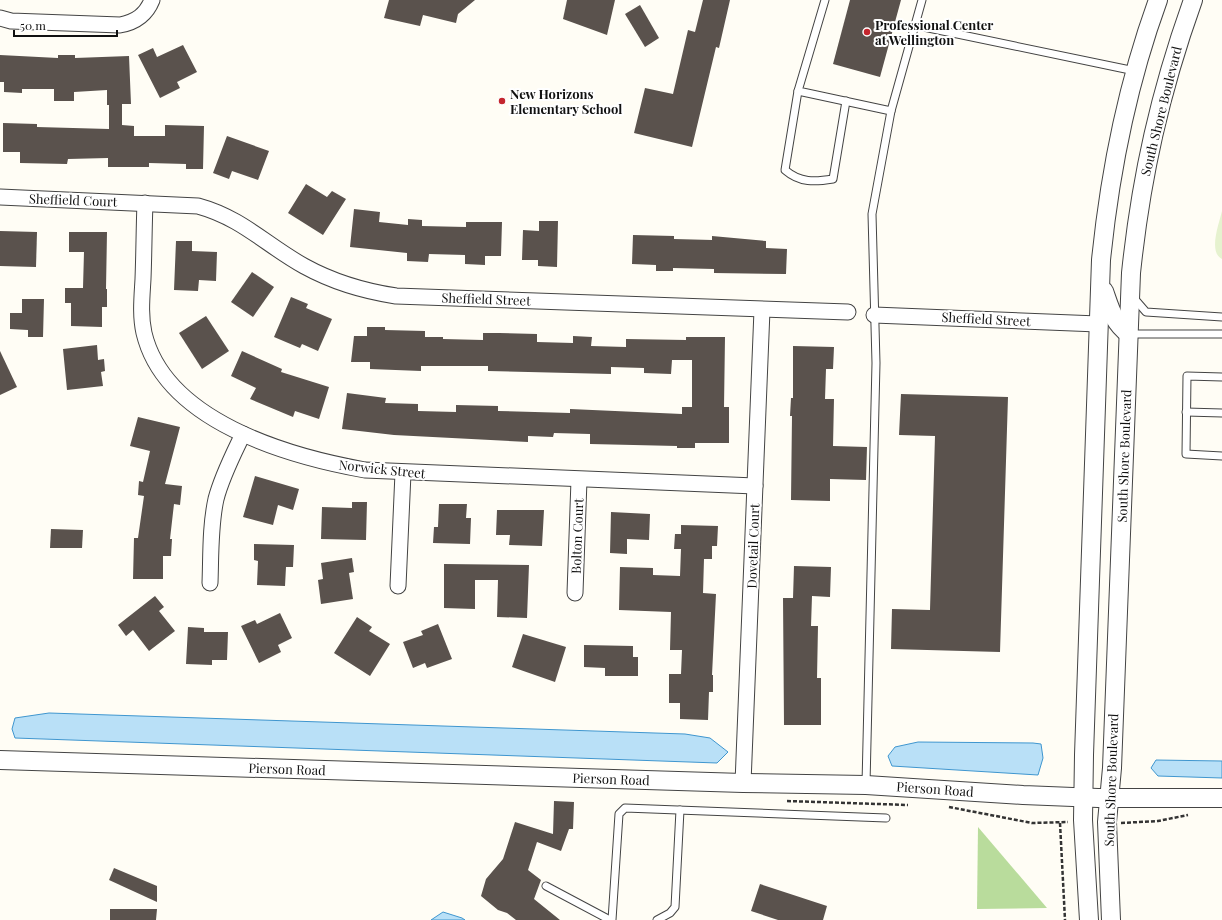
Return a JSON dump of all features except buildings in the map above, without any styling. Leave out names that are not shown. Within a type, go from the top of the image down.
[{"type":"street","points":[[0,18],[11,21],[120,25],[130,23],[140,18],[147,10],[152,0]]},
{"type":"street","name":"South Shore Boulevard","points":[[1089,920],[1083,820],[1100,281],[1107,205],[1114,163],[1135,72],[1158,0]]},
{"type":"street","name":"South Shore Boulevard","points":[[1111,920],[1107,822],[1112,768],[1130,294],[1137,218],[1153,130],[1167,77],[1194,0]]},
{"type":"street","name":"Sheffield Court","points":[[0,197],[145,202]]},
{"type":"street","name":"Sheffield Street","points":[[145,202],[189,205],[217,211],[235,220],[309,269],[329,279],[377,293],[396,296],[848,312]]},
{"type":"street","name":"Norwick Street","points":[[145,202],[142,313],[144,332],[150,351],[158,368],[176,391],[191,403],[243,434],[287,451],[325,463],[365,470],[403,473],[756,486]]},
{"type":"street","points":[[1100,281],[1112,316],[1119,326],[1128,334]]},
{"type":"street","name":"Dovetail Court","points":[[742,783],[756,486],[762,310]]},
{"type":"street","name":"Sheffield Street","points":[[874,315],[1098,324]]},
{"type":"street","points":[[1098,324],[1111,331],[1116,339],[1127,368]]},
{"type":"street","points":[[210,583],[212,523],[216,500],[223,477],[243,434]]},
{"type":"street","points":[[398,586],[403,473]]},
{"type":"street","name":"Bolton Court","points":[[575,593],[579,480]]},
{"type":"street","name":"Pierson Road","points":[[0,760],[742,783],[866,785],[1023,795],[1109,798],[1222,798]]},
{"type":"lane","points":[[825,0],[798,92],[785,170],[794,178],[817,182],[834,179],[846,101]]},
{"type":"lane","points":[[866,785],[876,370],[872,214],[891,111],[922,0]]},
{"type":"lane","points":[[914,25],[1135,72]]},
{"type":"lane","points":[[798,92],[891,111]]},
{"type":"lane","points":[[1130,294],[1146,312],[1222,317]]},
{"type":"lane","points":[[1128,334],[1222,334]]},
{"type":"lane","points":[[1222,377],[1187,376],[1186,412],[1186,454],[1222,456]]},
{"type":"lane","points":[[1186,412],[1222,413]]},
{"type":"lane","points":[[546,886],[611,920],[619,814],[621,810],[625,808],[886,818]]},
{"type":"lane","points":[[657,920],[670,913],[675,907],[680,810]]},
{"type":"path","points":[[785,801],[912,805]]},
{"type":"path","points":[[944,806],[1032,823],[1060,823],[1083,820]]},
{"type":"path","points":[[1107,822],[1144,822],[1192,814]]},
{"type":"path","points":[[1060,823],[1064,920]]},
{"type":"green space","points":[[1222,211],[1222,259],[1218,255],[1215,244]]},
{"type":"green space","points":[[978,827],[1047,908],[977,909]]},
{"type":"water","points":[[49,713],[685,734],[710,738],[728,752],[717,763],[15,738],[12,729],[15,718]]},
{"type":"water","points":[[918,742],[1041,744],[1043,758],[1038,775],[892,766],[888,756],[895,747]]},
{"type":"water","points":[[1156,760],[1222,761],[1222,778],[1158,776],[1151,768]]},
{"type":"water","points":[[443,912],[462,918],[465,920],[431,920]]},
{"type":"place","name":"Professional Center at Wellington","points":[[867,32]]},
{"type":"place","name":"New Horizons Elementary School","points":[[502,101]]}]
